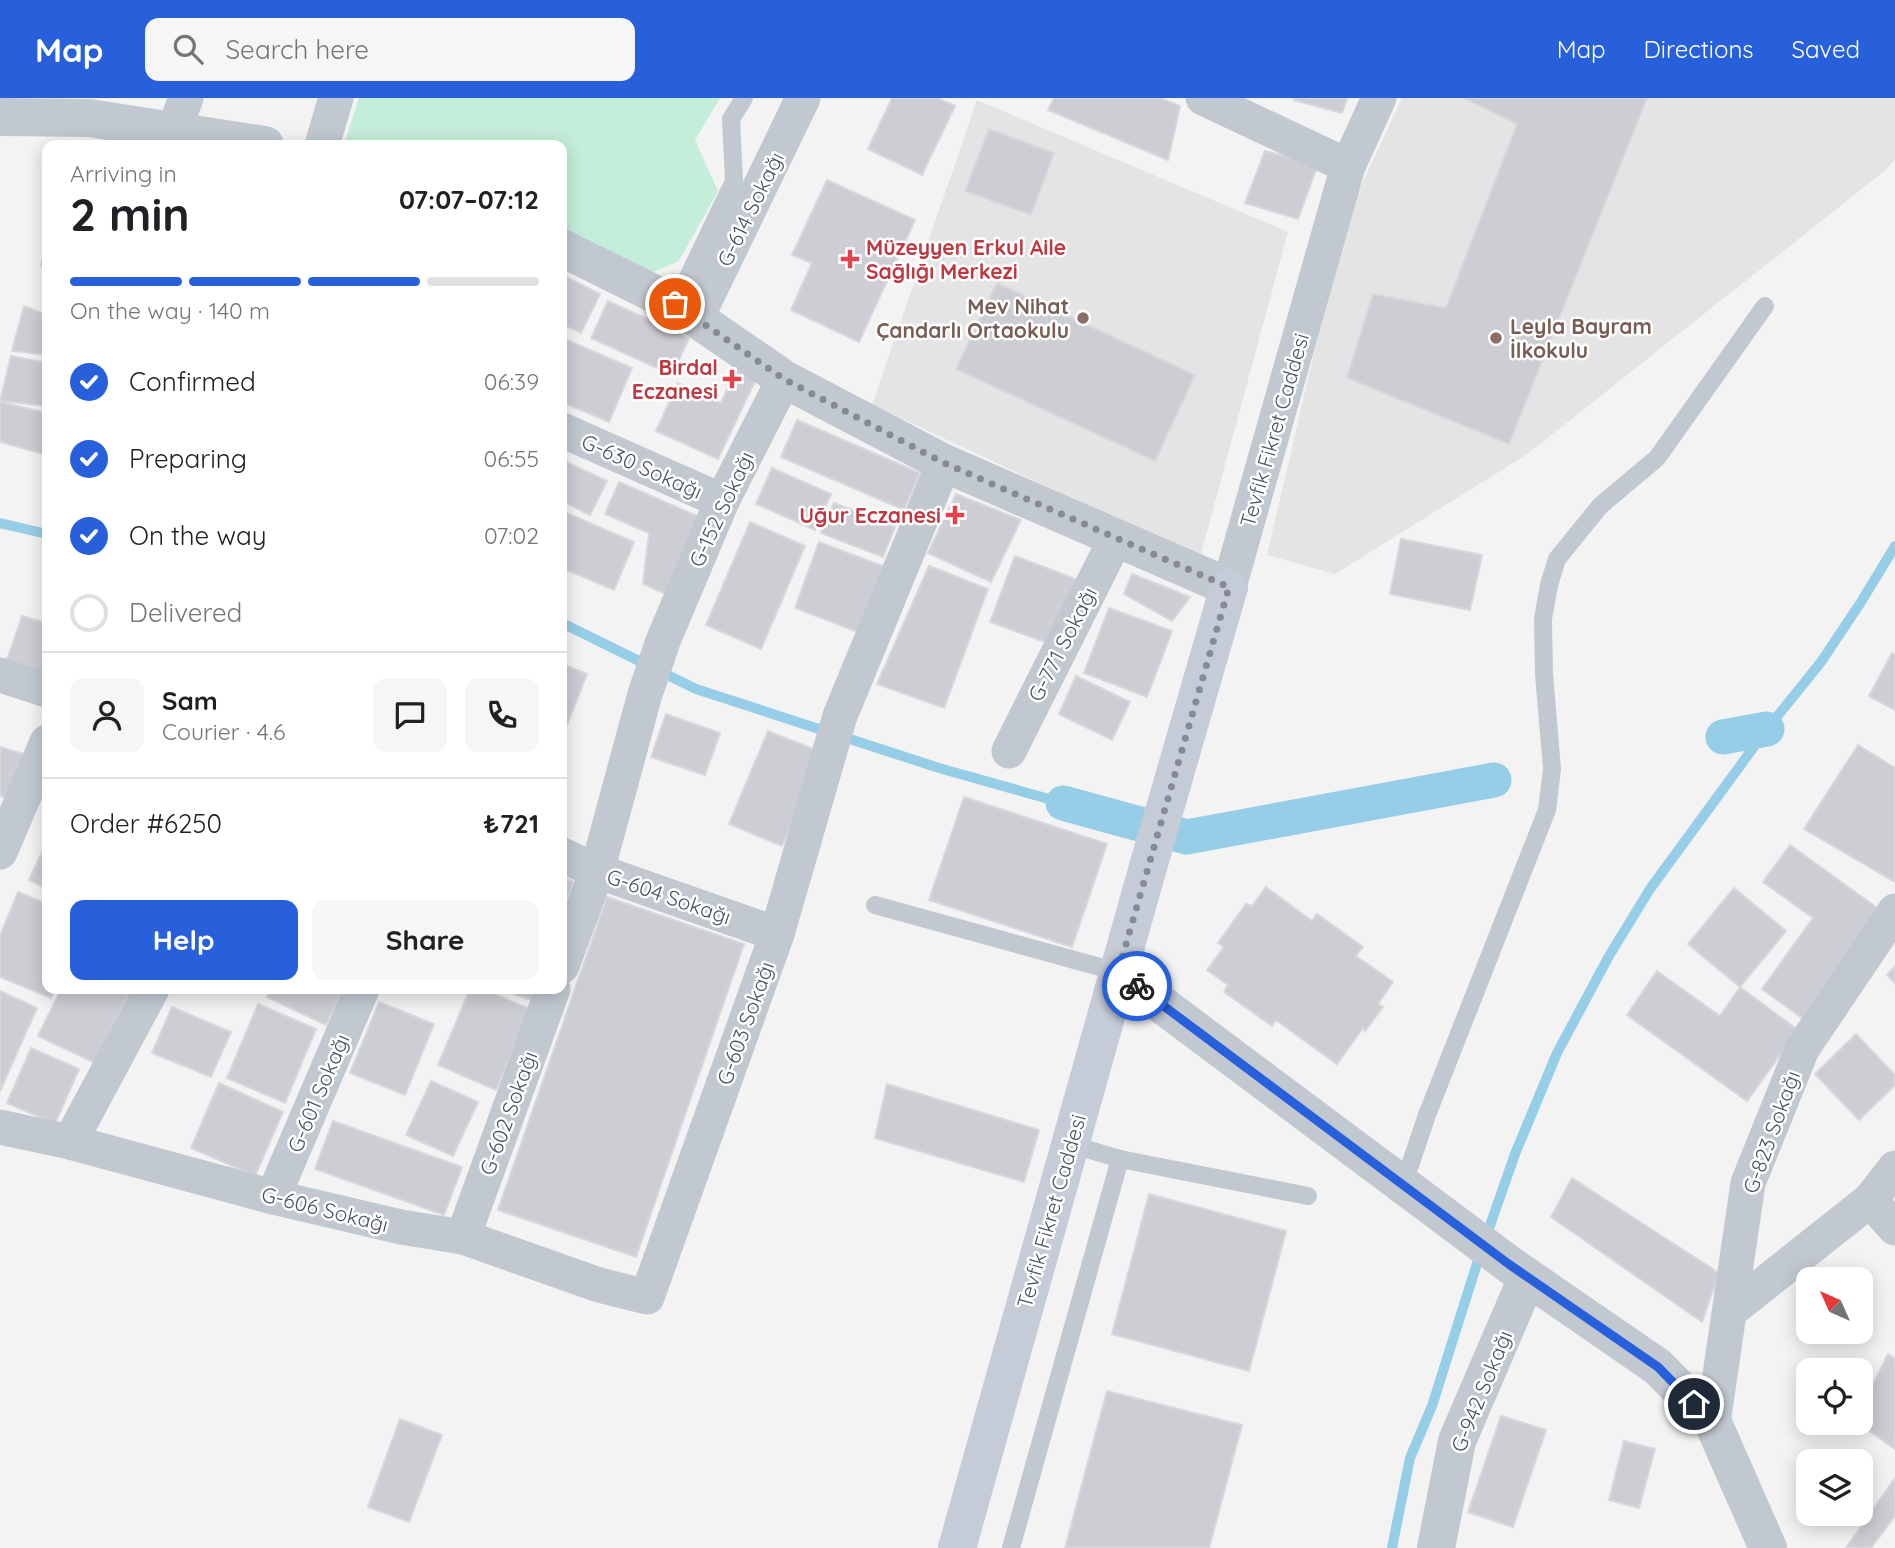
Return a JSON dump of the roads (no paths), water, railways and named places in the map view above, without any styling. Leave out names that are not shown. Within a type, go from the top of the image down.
[{"type":"main road","name":"Tevfik Fikret Caddesi","points":[[957,1548],[1229,587]]},
{"type":"street","points":[[323,140],[336,98]]},
{"type":"street","name":"G-614 Sokağı","points":[[686,312],[803,98]]},
{"type":"street","points":[[1203,98],[1348,166]]},
{"type":"street","name":"Tevfik Fikret Caddesi","points":[[1229,587],[1348,166],[1378,98]]},
{"type":"street","points":[[0,117],[92,108],[243,140]]},
{"type":"street","points":[[567,251],[686,312],[784,379],[944,463],[1229,587]]},
{"type":"street","name":"G-152 Sokağı","points":[[597,871],[645,694],[663,641],[722,501],[784,379]]},
{"type":"street","name":"G-630 Sokağı","points":[[567,432],[722,501]]},
{"type":"street","name":"G-603 Sokağı","points":[[648,1297],[777,934],[836,731],[944,463]]},
{"type":"street","name":"G-771 Sokağı","points":[[1009,751],[1116,538]]},
{"type":"street","points":[[0,675],[42,688]]},
{"type":"street","points":[[0,852],[42,754]]},
{"type":"street","name":"G-604 Sokağı","points":[[567,857],[597,871],[777,934]]},
{"type":"street","points":[[567,952],[597,871]]},
{"type":"street","name":"G-823 Sokağı","points":[[1713,1423],[1748,1183],[1802,1049],[1895,911]]},
{"type":"street","points":[[1118,972],[1518,1271],[1658,1367],[1713,1423],[1768,1548]]},
{"type":"street","points":[[70,1142],[149,994]]},
{"type":"street","name":"G-601 Sokağı","points":[[273,1197],[360,994]]},
{"type":"street","name":"G-602 Sokağı","points":[[463,1237],[551,994]]},
{"type":"street","name":"G-606 Sokağı","points":[[0,1127],[70,1142],[273,1197],[401,1227],[463,1237],[599,1285],[648,1297]]},
{"type":"street","points":[[1730,1311],[1870,1200],[1895,1168]]},
{"type":"street","points":[[1870,1200],[1895,1228]]},
{"type":"street","name":"G-942 Sokağı","points":[[1436,1548],[1457,1441],[1518,1271]]},
{"type":"lane","points":[[686,312],[734,181],[731,119],[744,98]]},
{"type":"lane","points":[[1403,1186],[1427,1115],[1547,810],[1552,769],[1544,674],[1543,619],[1557,559],[1600,506],[1657,458],[1765,306]]},
{"type":"lane","points":[[875,905],[1118,972]]},
{"type":"lane","points":[[1070,1144],[1120,1159],[1308,1196]]},
{"type":"lane","points":[[1011,1548],[1120,1159]]},
{"type":"waterway","points":[[0,523],[42,533]]},
{"type":"waterway","points":[[1486,1237],[1515,1154],[1557,1053],[1609,956],[1650,889],[1767,729],[1821,662],[1895,546]]},
{"type":"waterway","points":[[567,625],[696,689],[939,768],[1063,803]]},
{"type":"waterway","points":[[1723,737],[1767,729]]},
{"type":"waterway","points":[[1063,803],[1187,837],[1494,780]]},
{"type":"waterway","points":[[1392,1548],[1410,1458],[1432,1406],[1480,1254]]},
{"type":"place","name":"Müzeyyen Erkul Aile Sağlığı Merkezi","points":[[850,259]]},
{"type":"place","name":"Mev Nihat Çandarlı Ortaokulu","points":[[1083,318]]},
{"type":"place","name":"Leyla Bayram İlkokulu","points":[[1496,338]]},
{"type":"place","name":"Birdal Eczanesi","points":[[732,379]]},
{"type":"place","name":"Uğur Eczanesi","points":[[955,515]]}]
